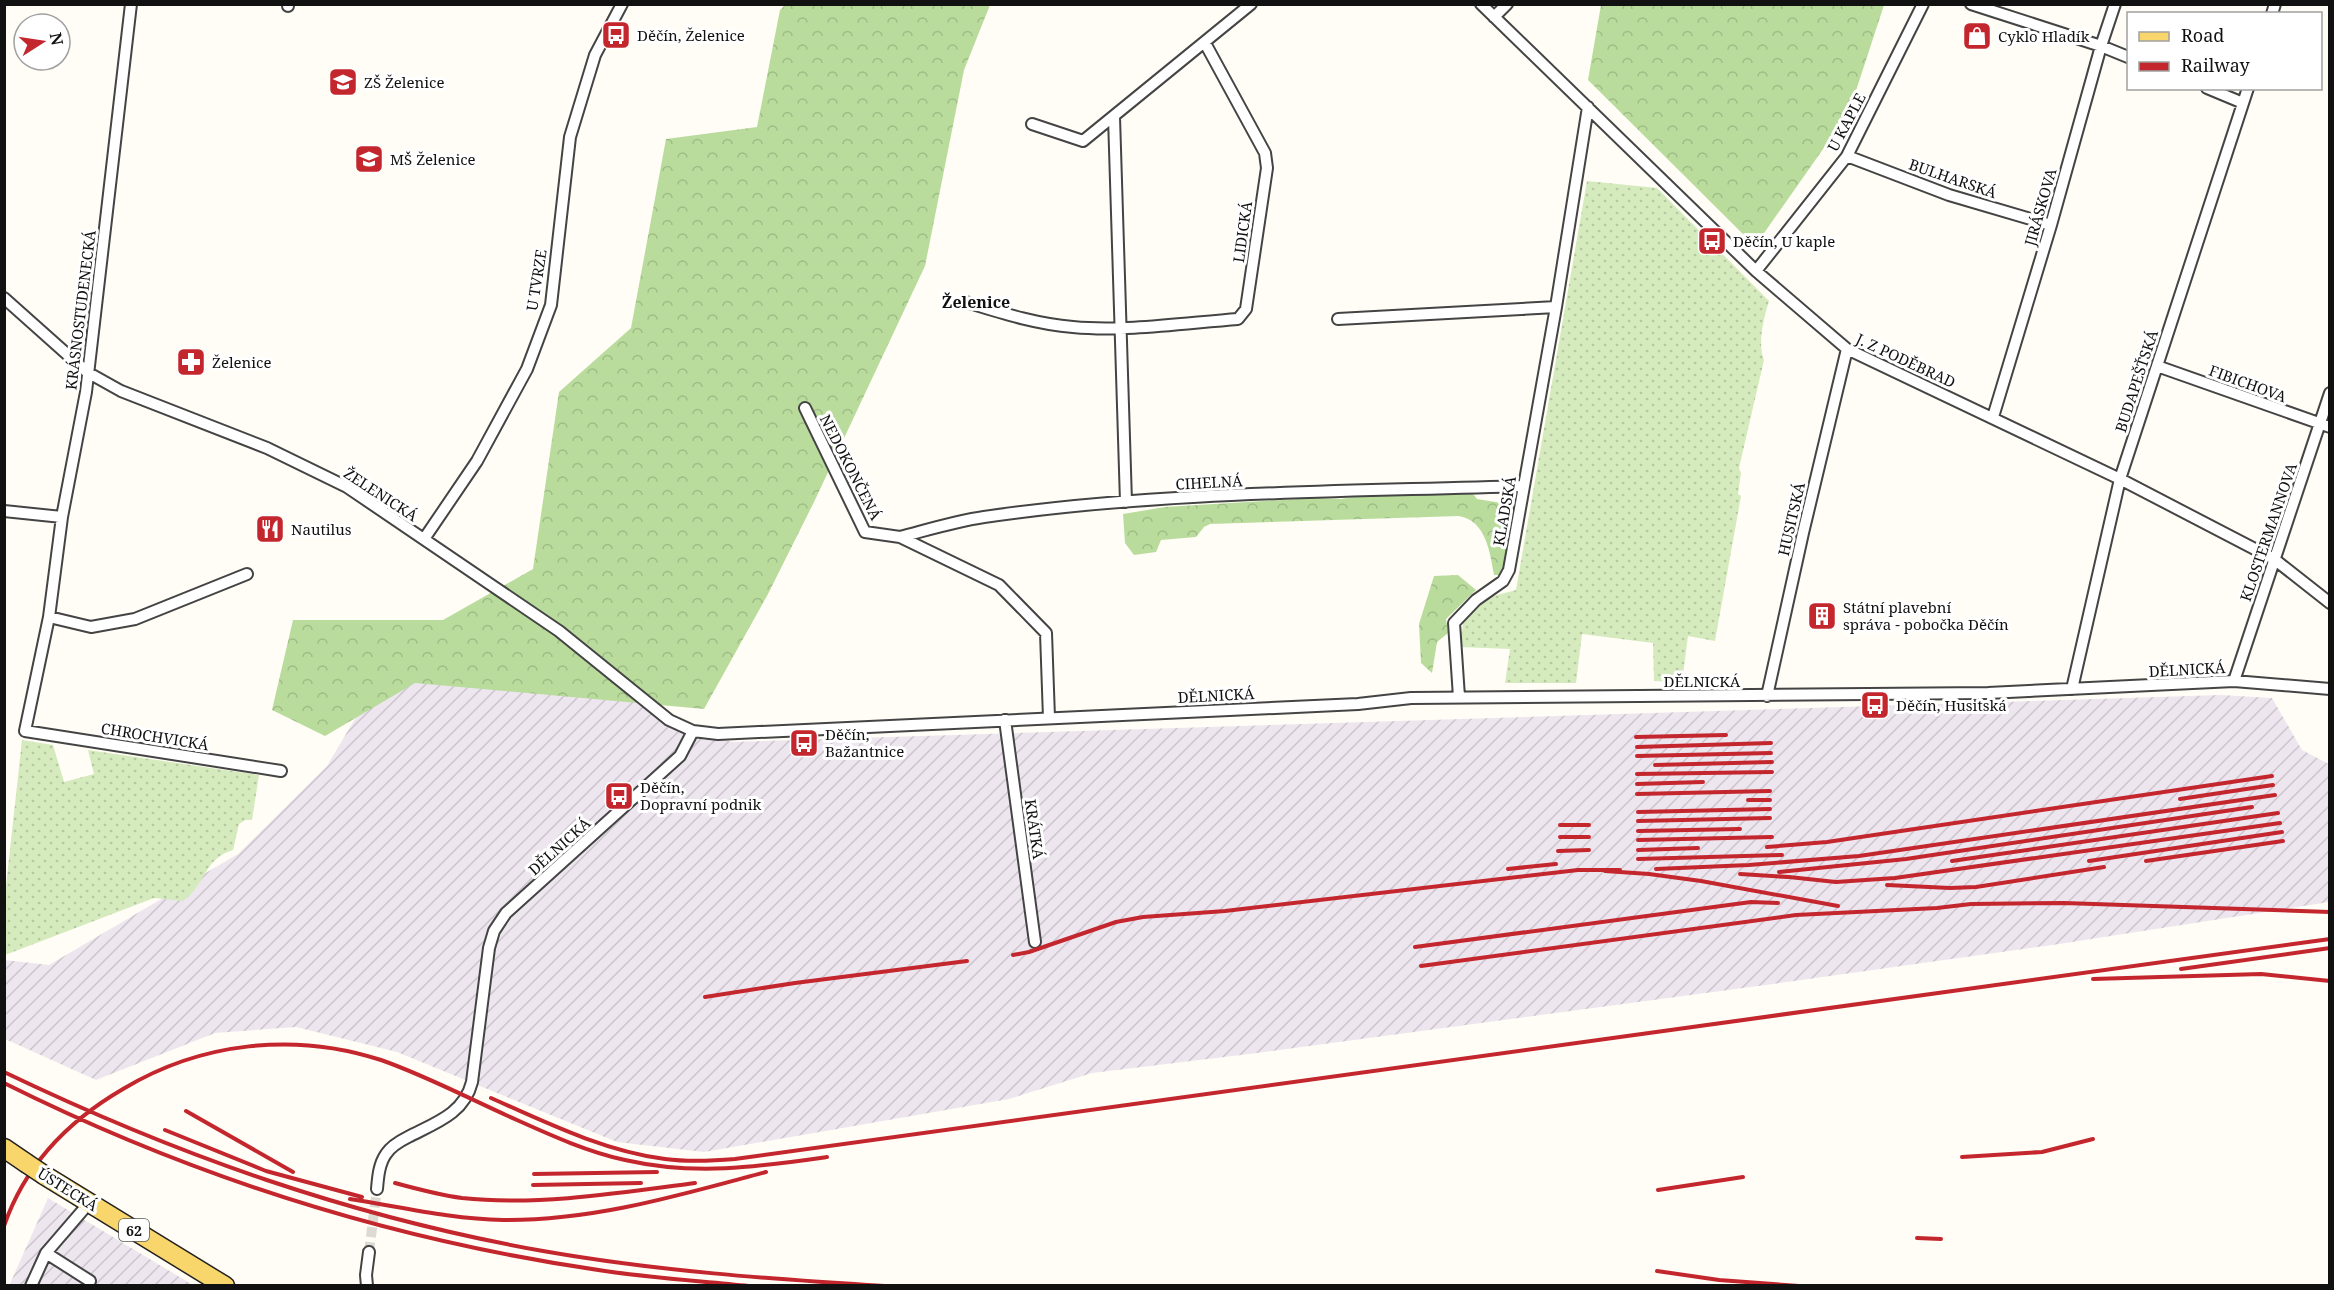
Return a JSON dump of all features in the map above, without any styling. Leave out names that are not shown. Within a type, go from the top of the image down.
[{"type":"main road","name":"ÚSTECKÁ","points":[[4,1148],[225,1286]]},
{"type":"street","name":"KRÁSNOSTUDENECKÁ","points":[[25,731],[49,617],[62,516],[87,372],[131,4]]},
{"type":"street","name":"U TVRZE","points":[[424,539],[477,461],[527,369],[551,305],[570,137],[595,55],[622,4]]},
{"type":"street","points":[[1032,124],[1083,141],[1251,4]]},
{"type":"street","name":"J. Z PODĚBRAD","points":[[1481,4],[1756,271],[1847,349],[2120,479],[2274,559],[2330,603]]},
{"type":"street","points":[[1494,17],[1507,4]]},
{"type":"street","name":"U KAPLE","points":[[1756,271],[1847,156],[1923,4]]},
{"type":"street","points":[[1971,4],[2127,57]]},
{"type":"street","name":"JIRÁSKOVA","points":[[1993,417],[2115,4]]},
{"type":"street","name":"LIDICKÁ","points":[[1120,327],[1238,319],[1246,309],[1267,168],[1265,153],[1205,43]]},
{"type":"street","points":[[2212,90],[2243,103]]},
{"type":"street","name":"BUDAPEŠŤSKÁ","points":[[2072,689],[2120,479],[2247,90]]},
{"type":"street","name":"KLADSKÁ","points":[[1459,697],[1454,623],[1476,600],[1503,581],[1509,570],[1556,307],[1588,107]]},
{"type":"street","points":[[1114,117],[1126,502]]},
{"type":"street","name":"BULHARSKÁ","points":[[1847,156],[1949,195],[2051,225]]},
{"type":"street","name":"ŽELENICKÁ","points":[[4,298],[87,372],[121,391],[267,448],[347,487],[559,631],[669,720],[693,731]]},
{"type":"street","points":[[966,302],[1035,322],[1075,327],[1120,327]]},
{"type":"street","points":[[1338,319],[1556,307]]},
{"type":"street","name":"HUSITSKÁ","points":[[1767,696],[1847,349]]},
{"type":"street","name":"FIBICHOVA","points":[[2157,366],[2325,426]]},
{"type":"street","name":"KLOSTERMANNOVA","points":[[2234,681],[2274,559],[2325,426],[2330,393]]},
{"type":"street","name":"NEDOKONČENÁ","points":[[805,408],[865,532],[900,537],[999,585],[1046,633],[1049,718]]},
{"type":"street","name":"CIHELNÁ","points":[[900,537],[981,517],[1126,502],[1214,496],[1523,486]]},
{"type":"street","points":[[4,511],[62,516]]},
{"type":"street","points":[[49,617],[91,627],[135,619],[247,574]]},
{"type":"street","name":"DĚLNICKÁ","points":[[377,1189],[379,1173],[387,1152],[402,1140],[452,1113],[466,1097],[472,1082],[489,948],[494,931],[506,913],[680,756],[693,731],[718,734],[1358,704],[1411,698],[1988,693],[2234,681],[2330,689]]},
{"type":"street","name":"KRÁTKÁ","points":[[1005,720],[1035,942]]},
{"type":"street","name":"CHROCHVICKÁ","points":[[25,731],[281,771]]},
{"type":"street","points":[[31,1286],[46,1253],[89,1203]]},
{"type":"street","points":[[367,1286],[369,1252]]},
{"type":"street","points":[[46,1253],[90,1281]]},
{"type":"shaded area","points":[[384,670],[633,702],[731,742],[2221,695],[2272,698],[2302,750],[2329,764],[2329,902],[2059,944],[1773,984],[1092,1073],[1009,1099],[704,1152],[617,1142],[397,1052],[296,1027],[215,1033],[96,1080],[5,1039],[5,960],[49,965],[238,854],[327,766]]},
{"type":"shaded area","points":[[48,1198],[193,1285],[9,1286]]},
{"type":"green space","points":[[785,5],[990,5],[964,70],[925,266],[814,502],[768,594],[704,709],[415,683],[325,736],[272,710],[293,620],[443,620],[533,569],[559,392],[631,328],[666,139],[757,127],[780,10]]},
{"type":"green space","points":[[1601,5],[1884,5],[1849,112],[1755,246],[1588,80]]},
{"type":"green space","points":[[1587,181],[1657,188],[1769,301],[1761,339],[1764,360],[1739,468],[1741,473],[1738,494],[1741,496],[1715,641],[1688,636],[1682,682],[1654,681],[1653,643],[1582,634],[1576,683],[1505,683],[1510,649],[1460,647],[1464,616],[1482,599],[1516,590]]},
{"type":"green space","points":[[1461,491],[1474,495],[1477,499],[1514,505],[1502,575],[1494,575],[1488,548],[1481,531],[1468,519],[1459,516],[1210,524],[1204,527],[1196,537],[1161,540],[1156,552],[1134,555],[1125,543],[1123,514],[1165,507],[1316,498],[1341,499],[1370,494]]},
{"type":"green space","points":[[1458,575],[1476,590],[1446,619],[1448,633],[1437,642],[1432,673],[1421,663],[1419,624],[1434,576]]},
{"type":"green space","points":[[22,740],[53,745],[64,782],[94,774],[88,750],[259,775],[252,820],[245,820],[239,824],[233,850],[223,854],[210,866],[191,895],[183,901],[154,898],[5,955],[5,895]]},
{"type":"tunnel","points":[[369,1252],[377,1189]]},
{"type":"railway","points":[[1636,737],[1726,735]]},
{"type":"railway","points":[[1637,747],[1771,743]]},
{"type":"railway","points":[[1637,756],[1771,753]]},
{"type":"railway","points":[[1655,765],[1772,762]]},
{"type":"railway","points":[[1637,774],[1772,772]]},
{"type":"railway","points":[[1767,847],[1827,842],[2272,776]]},
{"type":"railway","points":[[1637,784],[1703,782]]},
{"type":"railway","points":[[2180,799],[2273,785]]},
{"type":"railway","points":[[1637,794],[1770,791]]},
{"type":"railway","points":[[1656,869],[1749,865],[1859,856],[2275,795]]},
{"type":"railway","points":[[1748,800],[1770,800]]},
{"type":"railway","points":[[1779,872],[1906,859],[2252,807]]},
{"type":"railway","points":[[1638,812],[1770,809]]},
{"type":"railway","points":[[1952,861],[2278,813]]},
{"type":"railway","points":[[1638,821],[1770,818]]},
{"type":"railway","points":[[1789,877],[1836,882],[1895,878],[2280,823]]},
{"type":"railway","points":[[1560,825],[1589,825]]},
{"type":"railway","points":[[1638,831],[1740,829]]},
{"type":"railway","points":[[2089,861],[2282,832]]},
{"type":"railway","points":[[1560,837],[1589,837]]},
{"type":"railway","points":[[1638,840],[1772,837]]},
{"type":"railway","points":[[2146,861],[2283,841]]},
{"type":"railway","points":[[1638,850],[1698,848]]},
{"type":"railway","points":[[1558,851],[1589,850]]},
{"type":"railway","points":[[1638,859],[1782,855]]},
{"type":"railway","points":[[1508,869],[1556,864]]},
{"type":"railway","points":[[1887,885],[1976,887],[2104,867]]},
{"type":"railway","points":[[1013,955],[1029,952],[1116,922],[1143,917],[1225,911],[1578,870],[1620,870],[1605,871],[1701,881],[1838,906]]},
{"type":"railway","points":[[1740,874],[1788,877]]},
{"type":"railway","points":[[1415,947],[1751,902],[1778,903]]},
{"type":"railway","points":[[1421,966],[1796,915],[1937,908],[1971,904],[2064,903],[2330,912]]},
{"type":"railway","points":[[491,1098],[576,1135],[620,1150],[674,1160],[735,1159],[2330,939]]},
{"type":"railway","points":[[2181,969],[2330,948]]},
{"type":"railway","points":[[705,997],[967,961]]},
{"type":"railway","points":[[2093,979],[2261,974],[2330,981]]},
{"type":"railway","points":[[4,1226],[13,1204],[36,1164],[84,1115],[123,1089],[153,1073],[184,1061],[249,1046],[282,1044],[315,1046],[348,1051],[381,1060],[429,1079],[565,1141],[595,1152],[651,1165],[701,1169],[751,1167],[827,1157]]},
{"type":"railway","points":[[4,1072],[135,1131],[201,1157],[335,1202],[472,1237],[628,1264],[756,1277],[885,1286]]},
{"type":"railway","points":[[4,1083],[148,1148],[222,1176],[373,1223],[527,1258],[659,1278],[749,1286]]},
{"type":"railway","points":[[186,1111],[293,1172]]},
{"type":"railway","points":[[165,1130],[266,1171],[362,1197]]},
{"type":"railway","points":[[1962,1157],[2042,1152],[2093,1139]]},
{"type":"railway","points":[[534,1174],[657,1172]]},
{"type":"railway","points":[[350,1199],[465,1217],[503,1220],[537,1219],[636,1205],[766,1172]]},
{"type":"railway","points":[[1658,1190],[1743,1177]]},
{"type":"railway","points":[[395,1183],[436,1194],[491,1200],[579,1197],[695,1183]]},
{"type":"railway","points":[[533,1185],[641,1183]]},
{"type":"railway","points":[[1917,1238],[1941,1239]]},
{"type":"railway","points":[[1657,1271],[1719,1280],[1799,1286]]},
{"type":"place","name":"Děčín, Želenice","points":[[616,35]]},
{"type":"place","name":"Cyklo Hladík","points":[[1977,36]]},
{"type":"place","name":"ZŠ Želenice","points":[[343,82]]},
{"type":"place","name":"MŠ Želenice","points":[[369,159]]},
{"type":"place","name":"Děčín, U kaple","points":[[1712,241]]},
{"type":"place","name":"Želenice","points":[[191,362]]},
{"type":"place","name":"Nautilus","points":[[270,529]]},
{"type":"place","name":"Státní plavební správa - pobočka Děčín","points":[[1822,616]]},
{"type":"place","name":"Děčín, Husitská","points":[[1875,705]]},
{"type":"place","name":"Děčín, Bažantnice","points":[[804,743]]},
{"type":"place","name":"Děčín, Dopravní podnik","points":[[619,796]]},
{"type":"district","name":"Želenice","points":[[976,302]]}]
